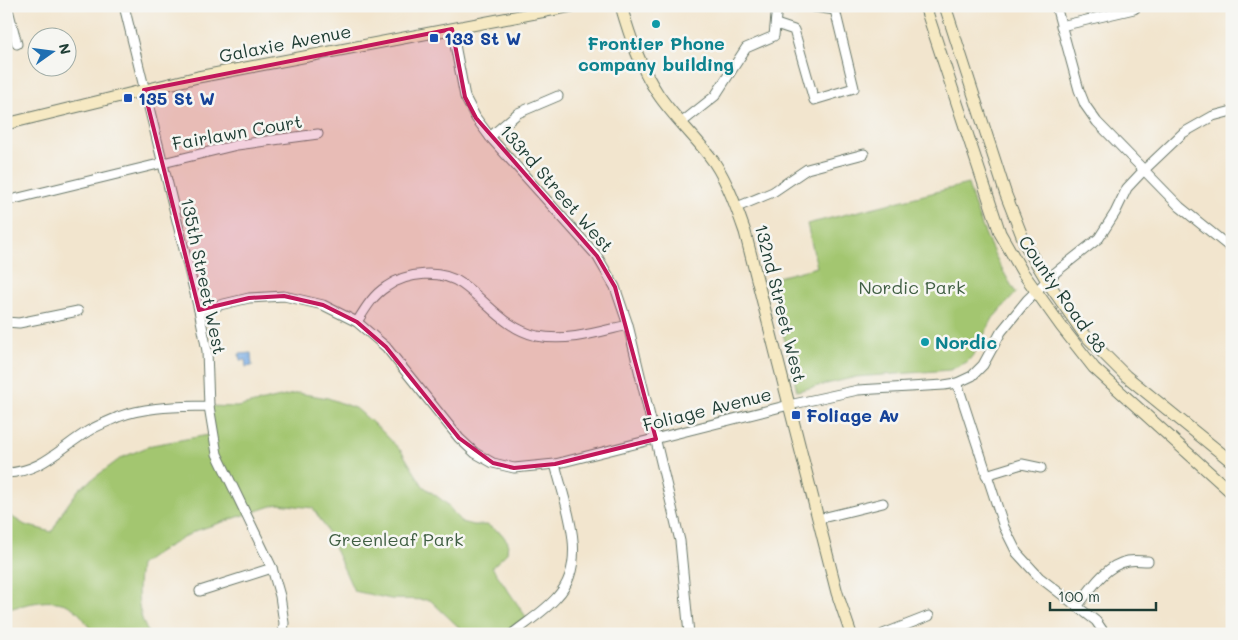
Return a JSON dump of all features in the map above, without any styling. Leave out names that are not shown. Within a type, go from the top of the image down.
[{"type":"street","points":[[7,6],[17,44]]},
{"type":"street","name":"135th Street West","points":[[124,6],[199,310],[206,351],[209,406],[217,454],[272,568],[280,596],[284,623],[283,634]]},
{"type":"street","name":"Galaxie Avenue","points":[[6,124],[198,77],[572,6]]},
{"type":"street","name":"132nd Street West","points":[[621,6],[629,34],[642,66],[659,95],[714,163],[737,207],[837,593],[852,634]]},
{"type":"street","points":[[681,123],[715,96],[740,54],[746,48],[774,36],[777,6]]},
{"type":"street","points":[[776,24],[794,30],[814,100],[854,88],[835,10],[807,6]]},
{"type":"street","name":"County Road 38","points":[[926,6],[1000,233],[1036,292],[1094,368],[1232,493]]},
{"type":"street","points":[[945,6],[1006,195],[1026,246],[1047,281],[1084,334],[1126,376],[1232,462]]},
{"type":"street","points":[[1056,6],[1078,90],[1085,105],[1097,122],[1180,207],[1232,249]]},
{"type":"street","points":[[1061,26],[1134,10],[1138,6]]},
{"type":"street","name":"133rd Street West","points":[[452,29],[465,96],[476,118],[490,137],[597,256],[615,287],[628,325],[680,541],[689,634]]},
{"type":"street","points":[[490,137],[518,113],[558,96]]},
{"type":"street","name":"Foliage Avenue","points":[[199,310],[249,298],[284,296],[323,305],[357,322],[386,347],[459,438],[475,453],[493,463],[514,468],[555,464],[789,405],[858,390],[944,386],[957,383],[972,376],[983,365],[1001,332],[1026,300],[1056,272],[1099,238],[1126,188],[1183,133],[1214,116],[1232,111]]},
{"type":"street","name":"Fairlawn Court","points":[[6,201],[237,145],[318,134]]},
{"type":"street","points":[[737,207],[773,192],[807,168],[864,154]]},
{"type":"street","points":[[357,322],[371,300],[386,287],[405,277],[427,274],[444,276],[462,283],[504,321],[538,336],[572,338],[628,325]]},
{"type":"street","points":[[6,322],[19,323],[78,311]]},
{"type":"street","points":[[957,383],[1004,527],[1017,553],[1039,577],[1096,621],[1105,634]]},
{"type":"street","points":[[6,473],[18,472],[43,464],[90,431],[120,416],[155,408],[209,406]]},
{"type":"street","points":[[519,632],[558,597],[567,583],[573,566],[574,538],[555,464]]},
{"type":"street","points":[[986,475],[1022,464],[1041,468]]},
{"type":"street","points":[[818,520],[883,503]]},
{"type":"street","points":[[1078,607],[1104,575],[1119,564],[1127,561],[1148,561]]},
{"type":"street","points":[[200,591],[272,568]]},
{"type":"street","points":[[884,634],[929,616]]},
{"type":"highlighted area","points":[[452,29],[465,97],[476,118],[597,256],[615,287],[656,439],[555,464],[514,468],[493,463],[459,438],[386,347],[357,322],[323,305],[284,296],[249,298],[199,310],[144,90]]},
{"type":"green space","name":"Nordic Park","points":[[968,184],[988,240],[1016,293],[993,318],[974,354],[967,362],[950,370],[856,377],[797,391],[770,279],[817,267],[807,224]]},
{"type":"green space","name":"Greenleaf Park","points":[[298,393],[328,398],[357,409],[402,452],[423,486],[446,503],[461,522],[473,525],[487,525],[501,533],[508,542],[507,553],[492,567],[529,621],[512,634],[466,634],[430,600],[391,599],[354,591],[325,527],[313,508],[278,504],[195,531],[140,565],[138,600],[149,634],[93,634],[77,611],[59,602],[41,602],[6,610],[6,473],[9,515],[25,525],[52,532],[63,511],[79,489],[121,458],[152,445],[214,434],[209,406],[237,407]]},
{"type":"water","points":[[251,353],[252,366],[246,367],[245,360],[240,360],[239,354]]},
{"type":"place","name":"Frontier Phone company building","points":[[656,24]]},
{"type":"place","name":"133 St W","points":[[434,38]]},
{"type":"place","name":"135 St W","points":[[128,98]]},
{"type":"place","name":"Nordic","points":[[925,342]]},
{"type":"place","name":"Foliage Av","points":[[796,415]]}]
